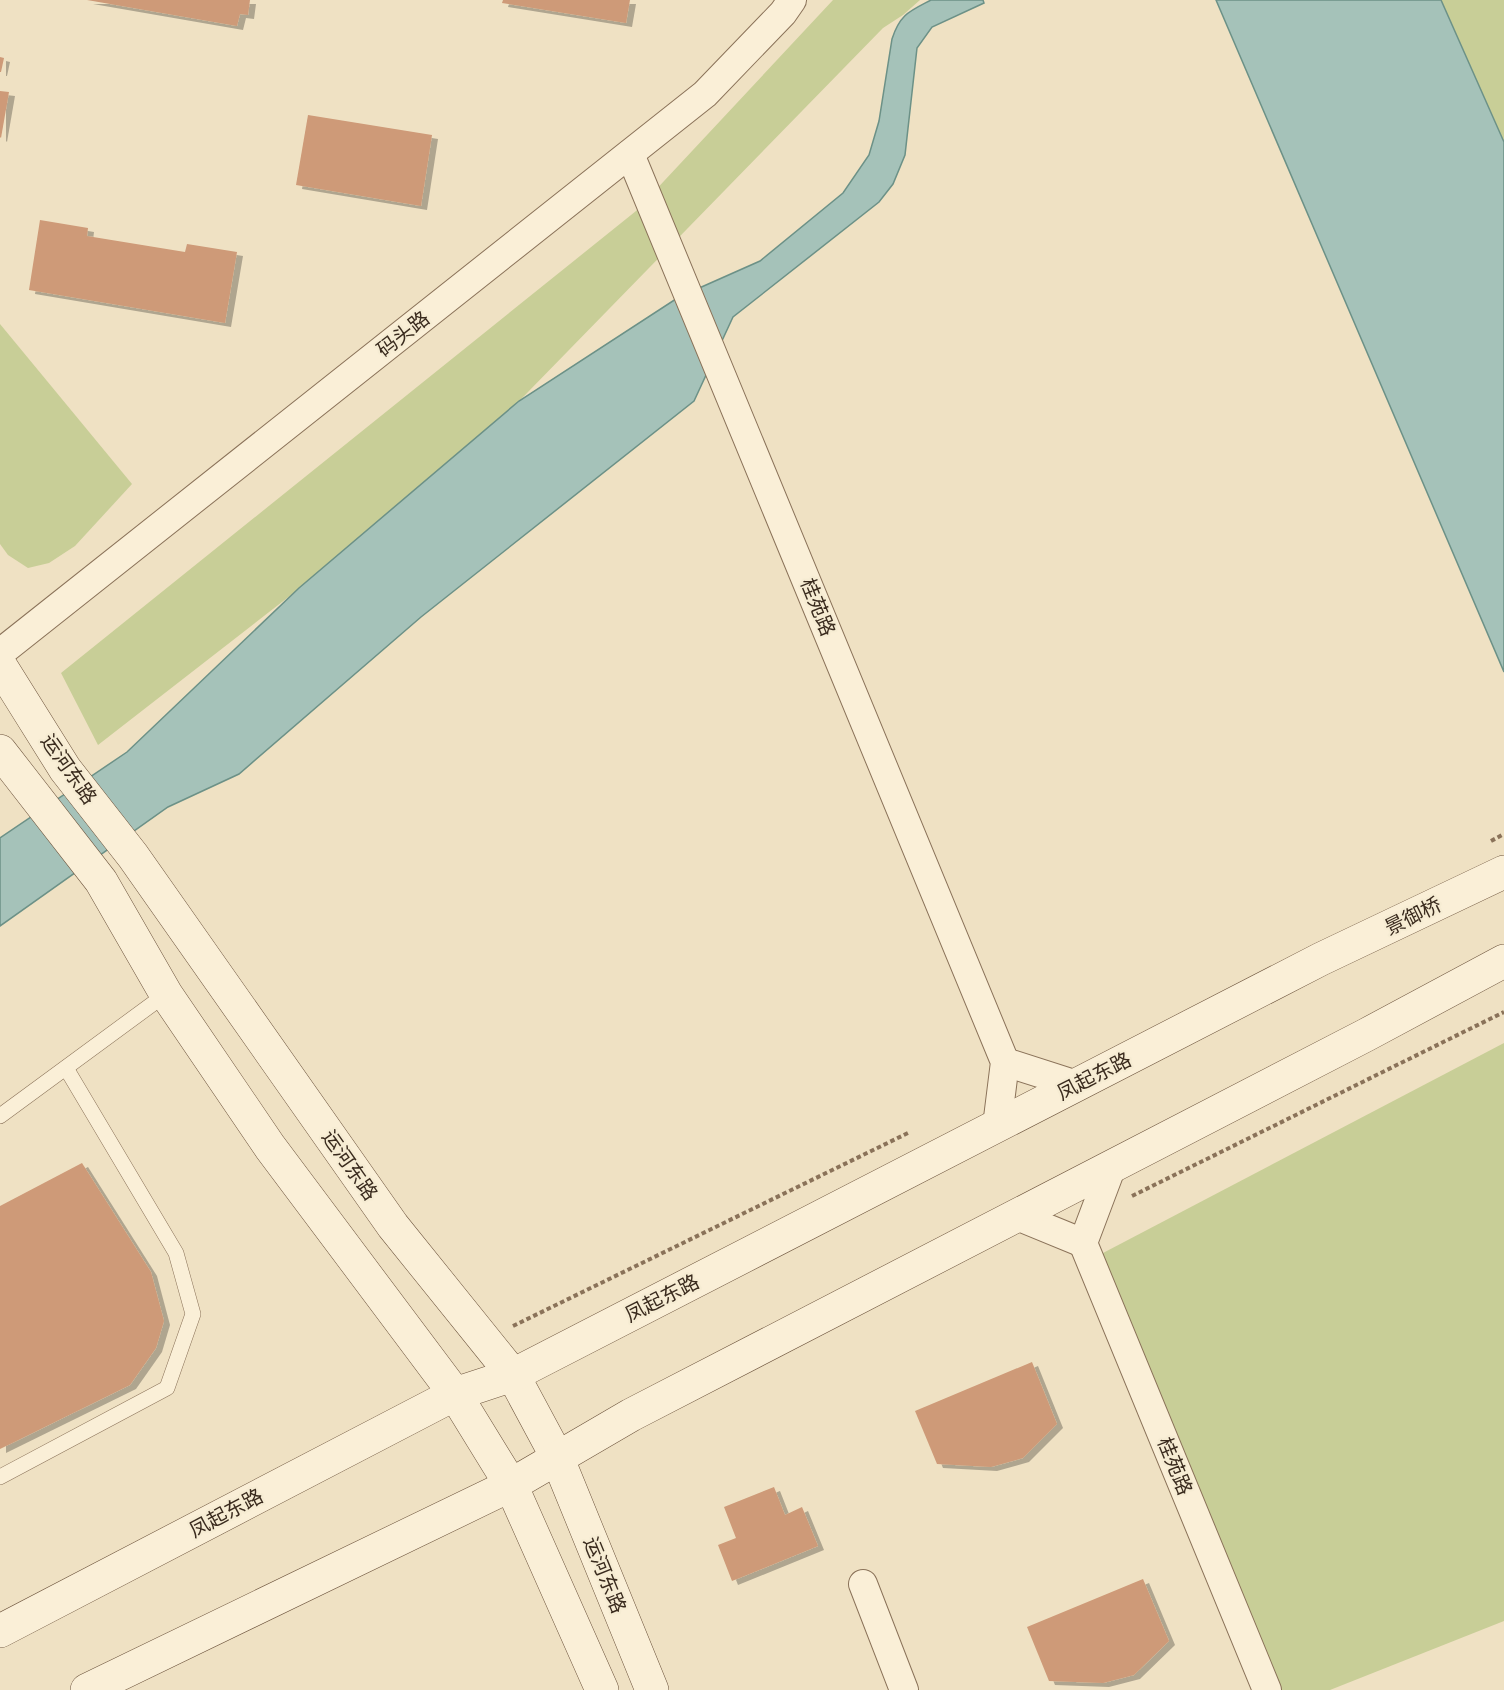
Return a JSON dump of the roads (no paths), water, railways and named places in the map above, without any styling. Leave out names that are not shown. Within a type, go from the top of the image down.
[{"type":"main road","name":"运河东路","points":[[0,665],[65,769],[133,855],[393,1226],[513,1375],[557,1457],[652,1690]]},
{"type":"main road","points":[[0,751],[101,881],[166,994],[270,1147],[455,1394],[511,1485],[602,1690]]},
{"type":"main road","name":"景御桥","points":[[1321,960],[1504,872]]},
{"type":"main road","name":"凤起东路","points":[[0,1631],[455,1394],[513,1375],[1321,960]]},
{"type":"main road","points":[[87,1690],[511,1485],[631,1415],[1366,1035],[1504,961]]},
{"type":"street","name":"码头路","points":[[0,653],[705,94],[783,13],[792,0]]},
{"type":"street","name":"桂苑路","points":[[630,154],[1005,1062],[997,1126]]},
{"type":"street","points":[[1005,1062],[1077,1085]]},
{"type":"street","points":[[1017,1216],[1083,1243],[1112,1166]]},
{"type":"street","name":"桂苑路","points":[[1083,1243],[1267,1690]]},
{"type":"street","points":[[863,1584],[904,1690]]},
{"type":"lane","points":[[0,1116],[166,994]]},
{"type":"lane","points":[[0,1477],[166,1388],[193,1314],[176,1253],[66,1068]]},
{"type":"water","points":[[931,0],[983,0],[984,3],[932,27],[917,48],[905,155],[893,184],[879,202],[733,317],[694,401],[421,617],[239,774],[168,807],[0,926],[0,838],[127,752],[299,588],[519,401],[679,297],[760,261],[843,193],[869,155],[879,121],[895,31],[907,14]]},
{"type":"water","points":[[1216,0],[1441,0],[1504,142],[1504,672]]}]
